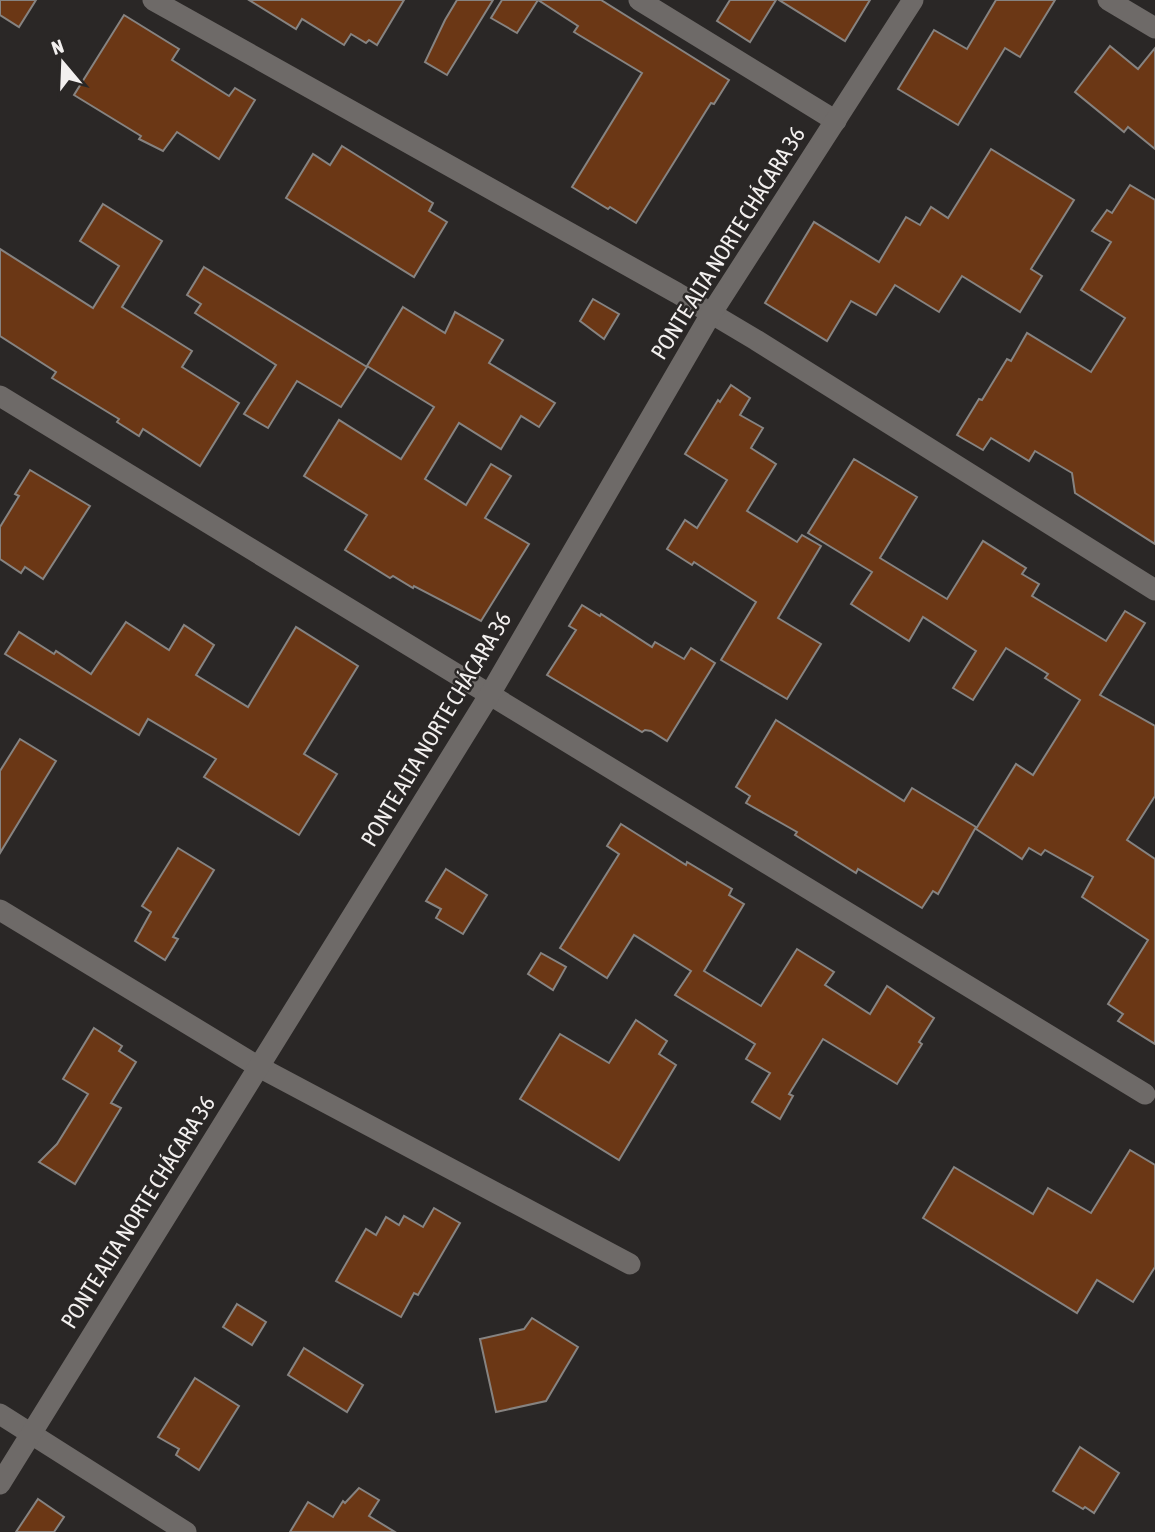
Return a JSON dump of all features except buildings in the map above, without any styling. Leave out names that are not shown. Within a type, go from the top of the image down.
[{"type":"street","points":[[153,0],[756,340],[1155,590]]},
{"type":"street","points":[[639,0],[836,121]]},
{"type":"street","name":"PONTE ALTA NORTE CHÁCARA 36","points":[[0,1484],[490,694],[711,314],[913,0]]},
{"type":"street","points":[[1108,0],[1155,28]]},
{"type":"street","points":[[0,396],[1145,1094]]},
{"type":"street","points":[[0,910],[259,1067],[630,1264]]},
{"type":"street","points":[[0,1414],[186,1532]]}]
